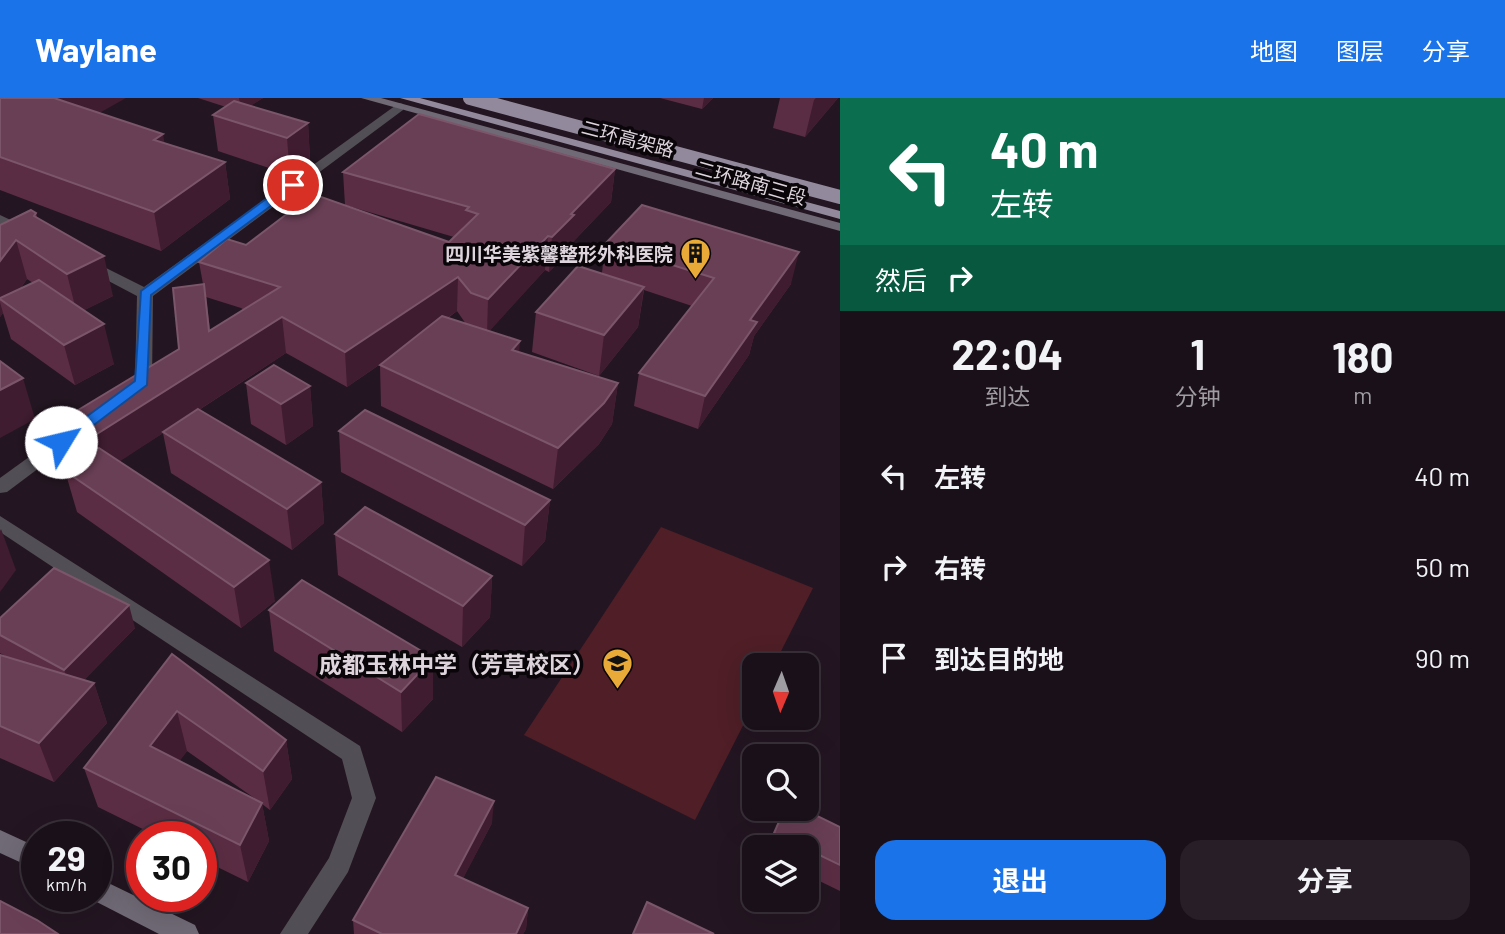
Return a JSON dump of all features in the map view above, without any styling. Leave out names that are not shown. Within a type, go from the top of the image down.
[{"type":"highway","name":"二环高架路","points":[[402,102],[840,215]]},
{"type":"main road","name":"二环路南三段","points":[[367,98],[402,102],[840,227]]},
{"type":"main road","name":"二环路南三段","points":[[473,98],[840,197]]},
{"type":"main road","points":[[0,841],[21,851]]},
{"type":"main road","points":[[112,897],[186,934]]},
{"type":"street","points":[[145,294],[402,102]]},
{"type":"street","points":[[0,219],[48,244]]},
{"type":"street","points":[[72,257],[145,294]]},
{"type":"street","points":[[121,398],[142,382],[145,294]]},
{"type":"street","points":[[0,487],[99,414]]},
{"type":"street","points":[[0,523],[352,753],[364,798],[339,864],[293,934]]},
{"type":"shaded area","points":[[661,527],[813,588],[780,653],[742,653],[742,728],[695,820],[524,735]]},
{"type":"building","points":[[0,98],[54,98],[163,134],[154,140],[225,162],[154,212],[0,157]]},
{"type":"building","points":[[234,101],[308,123],[287,138],[213,115]]},
{"type":"building","points":[[419,114],[615,169],[571,214],[574,215],[552,237],[548,236],[488,299],[471,293],[458,277],[345,352],[282,317],[92,437],[65,418],[179,349],[173,288],[204,284],[209,331],[280,287],[199,262],[227,239],[246,245],[313,194],[449,242],[478,214],[466,210],[469,207],[343,172]]},
{"type":"building","points":[[642,205],[799,252],[750,320],[757,322],[705,396],[639,373],[714,278],[605,244]]},
{"type":"building","points":[[31,210],[36,213],[34,216],[104,256],[67,274],[16,240],[0,261],[0,225]]},
{"type":"building","points":[[578,266],[644,287],[604,335],[536,312]]},
{"type":"building","points":[[39,280],[104,324],[64,345],[0,299]]},
{"type":"building","points":[[442,316],[520,341],[512,350],[618,383],[604,403],[558,448],[380,365]]},
{"type":"building","points":[[0,361],[23,378],[0,390]]},
{"type":"building","points":[[274,365],[310,386],[281,404],[246,383]]},
{"type":"building","points":[[198,409],[321,482],[287,509],[163,432]]},
{"type":"building","points":[[365,410],[550,500],[525,525],[339,431]]},
{"type":"building","points":[[99,448],[269,560],[234,587],[65,471]]},
{"type":"building","points":[[365,507],[492,576],[463,606],[335,534]]},
{"type":"building","points":[[54,568],[129,605],[64,670],[0,635],[0,618]]},
{"type":"building","points":[[302,580],[433,658],[401,692],[269,610]]},
{"type":"building","points":[[172,654],[286,740],[263,771],[177,711],[150,746],[262,803],[240,845],[217,834],[217,821],[191,821],[84,768]]},
{"type":"building","points":[[0,655],[94,683],[39,743],[0,726]]},
{"type":"building","points":[[436,777],[494,801],[455,875],[528,908],[516,934],[382,934],[353,920]]},
{"type":"building","points":[[819,817],[840,827],[840,865],[819,855],[819,835],[774,833],[779,821],[819,821]]},
{"type":"building","points":[[0,901],[58,934],[0,934]]},
{"type":"building","points":[[647,902],[714,934],[633,934]]},
{"type":"place","name":"四川华美紫馨整形外科医院","points":[[696,280]]},
{"type":"place","name":"成都玉林中学（芳草校区）","points":[[618,691]]},
{"type":"route","points":[[61,442],[142,382],[145,294],[293,185]]}]
